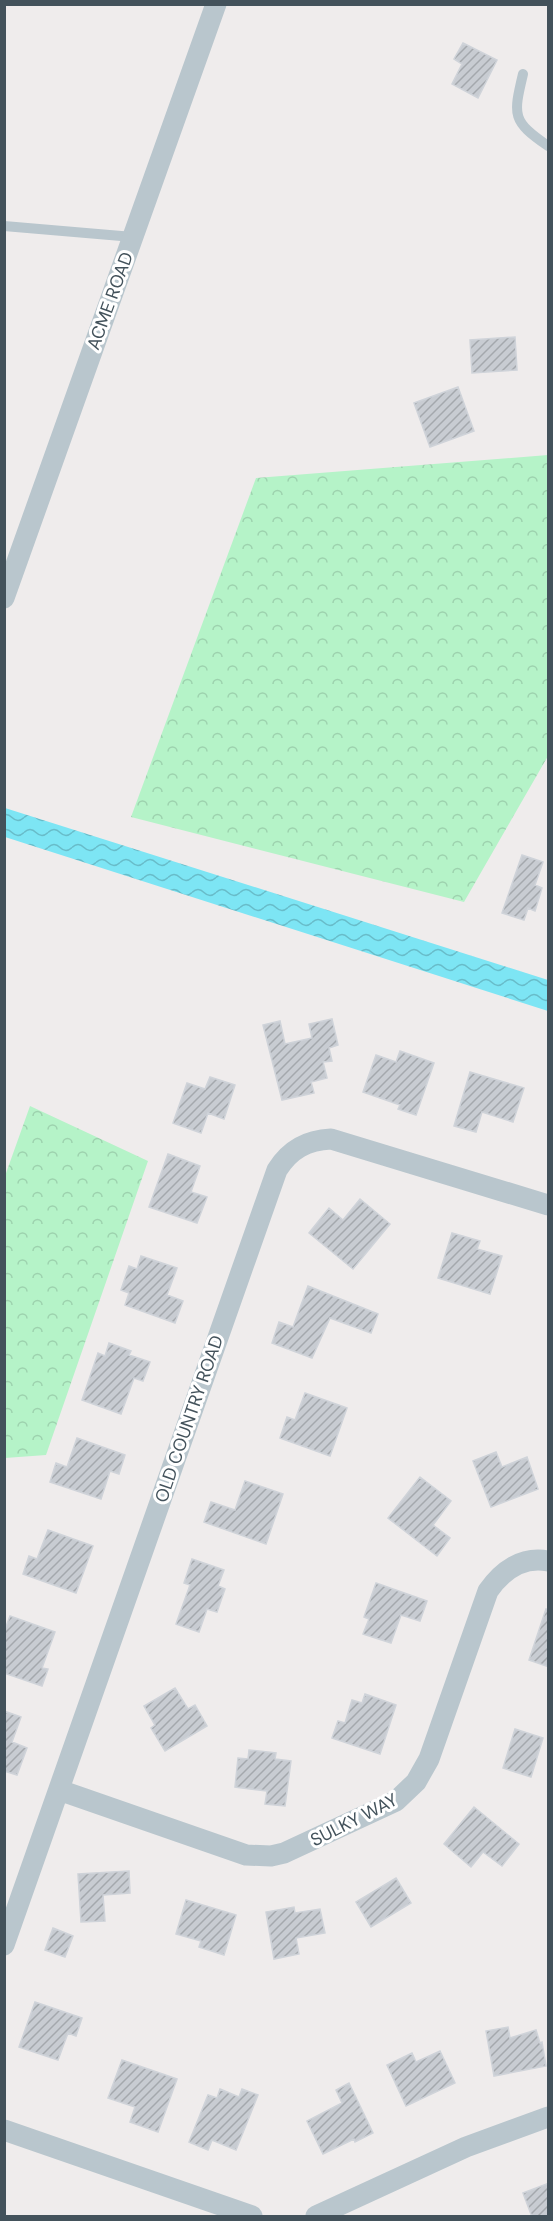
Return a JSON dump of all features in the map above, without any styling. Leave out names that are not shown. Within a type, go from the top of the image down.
[{"type":"street","name":"ACME ROAD","points":[[4,598],[216,4]]},
{"type":"street","name":"OLD COUNTRY ROAD","points":[[4,1945],[277,1170],[284,1159],[305,1143],[331,1139],[549,1205]]},
{"type":"street","name":"SULKY WAY","points":[[59,1790],[246,1855],[271,1856],[297,1849],[396,1801],[416,1782],[429,1759],[488,1592],[495,1580],[516,1565],[529,1561],[549,1561]]},
{"type":"street","points":[[316,2217],[466,2147],[549,2117]]},
{"type":"street","points":[[4,2130],[252,2217]]},
{"type":"lane","points":[[523,74],[516,112],[520,124],[549,146]]},
{"type":"lane","points":[[4,226],[134,237]]},
{"type":"path","points":[[4,911],[4,916]]},
{"type":"green space","points":[[548,455],[548,756],[464,902],[131,817],[256,478]]},
{"type":"green space","points":[[30,1106],[148,1161],[46,1455],[5,1458],[5,1176]]},
{"type":"water","points":[[5,808],[548,980],[548,1011],[5,837]]},
{"type":"building","points":[[463,43],[497,60],[478,98],[452,84],[462,64],[454,59]]},
{"type":"building","points":[[515,337],[517,370],[472,373],[470,340]]},
{"type":"building","points":[[458,387],[474,431],[430,447],[414,403]]},
{"type":"building","points":[[522,855],[543,862],[535,885],[542,888],[535,911],[528,908],[524,920],[502,913]]},
{"type":"building","points":[[332,1019],[338,1045],[329,1048],[332,1061],[323,1062],[327,1078],[311,1082],[314,1093],[282,1100],[263,1025],[280,1021],[285,1044],[312,1038],[309,1024]]},
{"type":"building","points":[[400,1051],[434,1063],[416,1115],[398,1109],[400,1105],[363,1092],[376,1055],[396,1062]]},
{"type":"building","points":[[470,1072],[524,1088],[513,1122],[482,1112],[476,1132],[454,1126]]},
{"type":"building","points":[[210,1077],[235,1085],[224,1119],[208,1113],[201,1133],[173,1123],[187,1083],[205,1089]]},
{"type":"building","points":[[168,1154],[200,1166],[191,1192],[207,1197],[197,1223],[149,1207]]},
{"type":"building","points":[[360,1199],[390,1224],[353,1269],[309,1233],[329,1208],[343,1220]]},
{"type":"building","points":[[452,1233],[480,1241],[477,1249],[502,1256],[490,1294],[438,1278]]},
{"type":"building","points":[[141,1256],[177,1268],[167,1295],[183,1301],[175,1323],[125,1305],[129,1293],[121,1290],[129,1266],[137,1269]]},
{"type":"building","points":[[308,1286],[378,1314],[371,1333],[330,1318],[312,1358],[272,1343],[279,1322],[293,1327]]},
{"type":"building","points":[[109,1343],[131,1351],[129,1355],[150,1362],[143,1381],[134,1378],[121,1414],[82,1400],[98,1353],[105,1356]]},
{"type":"building","points":[[305,1393],[347,1408],[330,1456],[280,1438],[287,1417],[295,1420]]},
{"type":"building","points":[[77,1438],[125,1455],[119,1474],[110,1471],[101,1499],[50,1482],[56,1463],[67,1467]]},
{"type":"building","points":[[496,1452],[502,1467],[527,1457],[538,1489],[491,1507],[473,1461]]},
{"type":"building","points":[[420,1477],[451,1501],[433,1525],[450,1538],[437,1556],[388,1518]]},
{"type":"building","points":[[245,1481],[283,1494],[266,1544],[204,1522],[211,1502],[235,1510]]},
{"type":"building","points":[[48,1530],[93,1546],[76,1593],[23,1574],[29,1556],[37,1559]]},
{"type":"building","points":[[192,1559],[224,1570],[218,1586],[225,1589],[217,1612],[207,1609],[199,1632],[176,1624],[190,1585],[184,1583]]},
{"type":"building","points":[[376,1583],[427,1601],[420,1621],[401,1615],[391,1643],[363,1634],[369,1619],[364,1617]]},
{"type":"building","points":[[546,1609],[549,1610],[549,1667],[529,1660]]},
{"type":"building","points":[[10,1616],[55,1632],[42,1668],[48,1669],[42,1686],[4,1673],[4,1632]]},
{"type":"building","points":[[175,1688],[188,1709],[195,1705],[207,1726],[165,1751],[151,1728],[155,1725],[144,1706]]},
{"type":"building","points":[[365,1694],[396,1705],[380,1754],[332,1738],[338,1721],[345,1723],[352,1700],[362,1703]]},
{"type":"building","points":[[4,1711],[21,1717],[12,1742],[27,1748],[17,1775],[4,1771]]},
{"type":"building","points":[[515,1729],[543,1738],[531,1777],[503,1768]]},
{"type":"building","points":[[249,1750],[276,1753],[275,1759],[291,1761],[285,1806],[265,1804],[267,1791],[235,1787],[238,1758],[248,1759]]},
{"type":"building","points":[[474,1807],[519,1844],[502,1866],[483,1852],[471,1867],[444,1844]]},
{"type":"building","points":[[129,1871],[130,1893],[103,1895],[105,1921],[81,1922],[78,1874]]},
{"type":"building","points":[[396,1878],[411,1903],[371,1927],[356,1902]]},
{"type":"building","points":[[186,1900],[236,1915],[224,1955],[199,1947],[201,1941],[176,1934]]},
{"type":"building","points":[[294,1907],[295,1913],[320,1909],[325,1933],[296,1938],[299,1954],[274,1959],[266,1912]]},
{"type":"building","points":[[53,1928],[73,1936],[65,1957],[45,1950]]},
{"type":"building","points":[[35,2002],[82,2018],[76,2036],[68,2033],[58,2060],[19,2047]]},
{"type":"building","points":[[508,2027],[510,2038],[536,2030],[540,2043],[542,2042],[546,2066],[494,2076],[486,2031]]},
{"type":"building","points":[[440,2051],[455,2083],[406,2106],[387,2065],[412,2053],[416,2062]]},
{"type":"building","points":[[122,2060],[177,2079],[158,2132],[130,2122],[135,2107],[108,2098]]},
{"type":"building","points":[[349,2083],[373,2133],[355,2142],[354,2139],[323,2154],[307,2121],[342,2103],[336,2090]]},
{"type":"building","points":[[220,2089],[239,2097],[242,2089],[258,2095],[236,2150],[212,2140],[208,2150],[189,2142],[208,2095],[217,2098]]},
{"type":"building","points":[[549,2183],[549,2217],[532,2217],[523,2193]]}]
